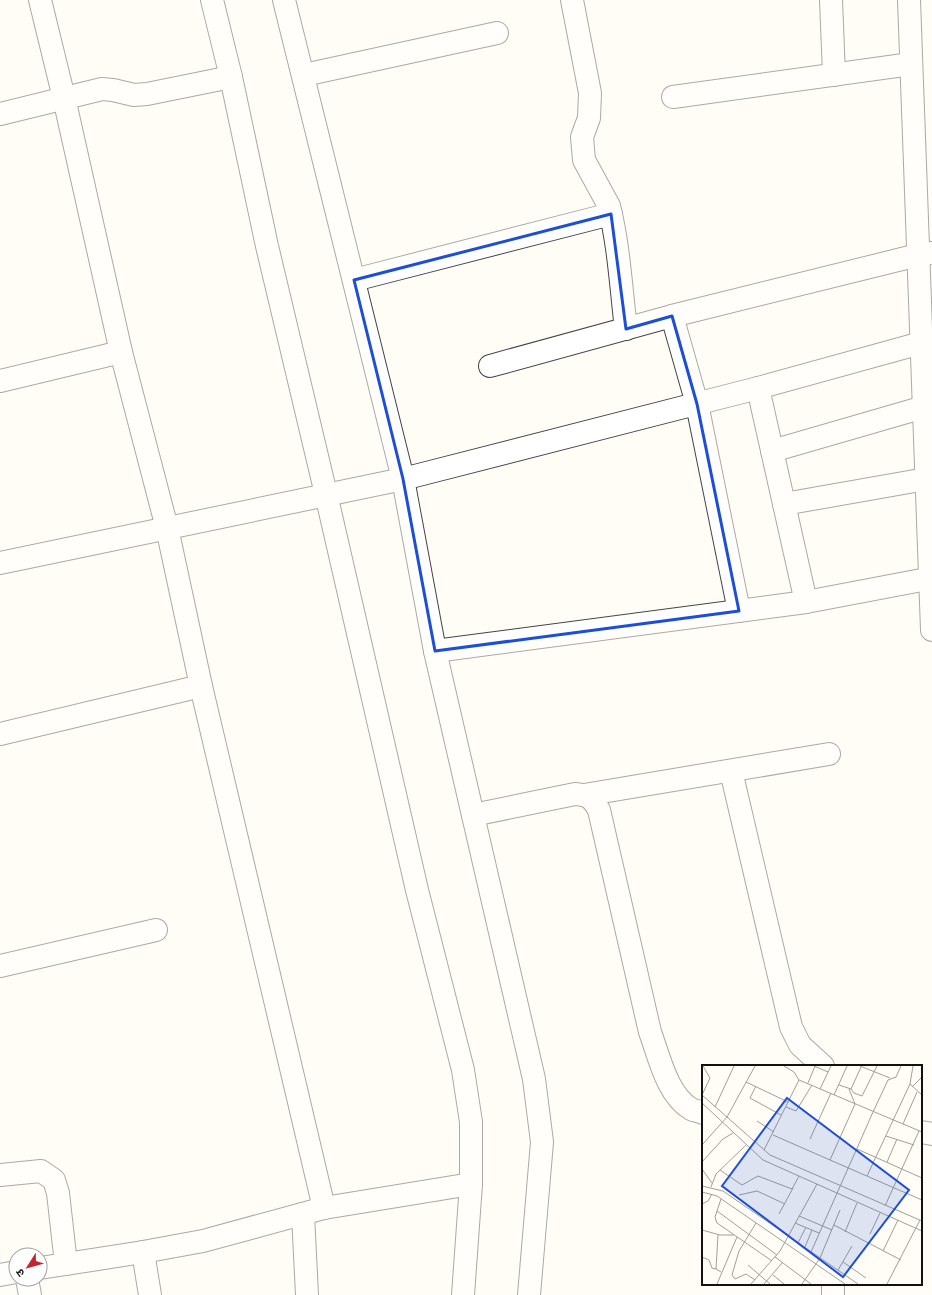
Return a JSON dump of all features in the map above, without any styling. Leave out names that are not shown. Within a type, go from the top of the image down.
[{"type":"street","points":[[40,0],[64,98],[121,352],[167,528],[201,686],[324,1208]]},
{"type":"street","points":[[212,0],[231,77],[267,246],[326,494],[417,890],[463,1070],[471,1122],[471,1184],[463,1295]]},
{"type":"street","points":[[284,0],[304,75],[403,479],[435,651],[534,1079],[542,1142],[529,1295]]},
{"type":"street","points":[[572,0],[590,93],[589,118],[582,137],[584,160],[609,206],[616,234],[626,329]]},
{"type":"street","points":[[831,0],[834,75]]},
{"type":"street","points":[[909,0],[911,64],[925,254],[921,342],[932,630]]},
{"type":"street","points":[[304,75],[497,33]]},
{"type":"street","points":[[673,97],[911,64]]},
{"type":"street","points":[[0,114],[102,89],[134,95],[147,94],[231,77]]},
{"type":"street","points":[[354,280],[611,214]]},
{"type":"street","points":[[490,366],[672,316],[925,254]]},
{"type":"street","points":[[672,316],[697,404],[739,611]]},
{"type":"street","points":[[0,563],[403,479],[758,388],[921,342]]},
{"type":"street","points":[[0,381],[121,352]]},
{"type":"street","points":[[758,388],[806,602]]},
{"type":"street","points":[[772,451],[924,407]]},
{"type":"street","points":[[784,504],[926,479]]},
{"type":"street","points":[[435,651],[806,602],[931,579]]},
{"type":"street","points":[[0,734],[201,686]]},
{"type":"street","points":[[473,815],[575,794],[584,795],[829,754]]},
{"type":"street","points":[[731,771],[791,1027],[800,1045],[822,1065]]},
{"type":"street","points":[[584,795],[594,800],[599,810],[650,1032],[662,1067],[675,1094],[691,1109],[702,1113]]},
{"type":"street","points":[[0,966],[156,930]]},
{"type":"street","points":[[922,1132],[932,1134]]},
{"type":"street","points":[[0,1174],[41,1171],[54,1180],[58,1193],[66,1264]]},
{"type":"street","points":[[48,1267],[203,1241],[324,1208],[471,1184]]},
{"type":"street","points":[[303,1214],[307,1295]]},
{"type":"street","points":[[143,1252],[150,1295]]},
{"type":"highlighted area","points":[[611,214],[626,329],[672,316],[697,404],[739,611],[435,651],[403,479],[354,280]]}]
